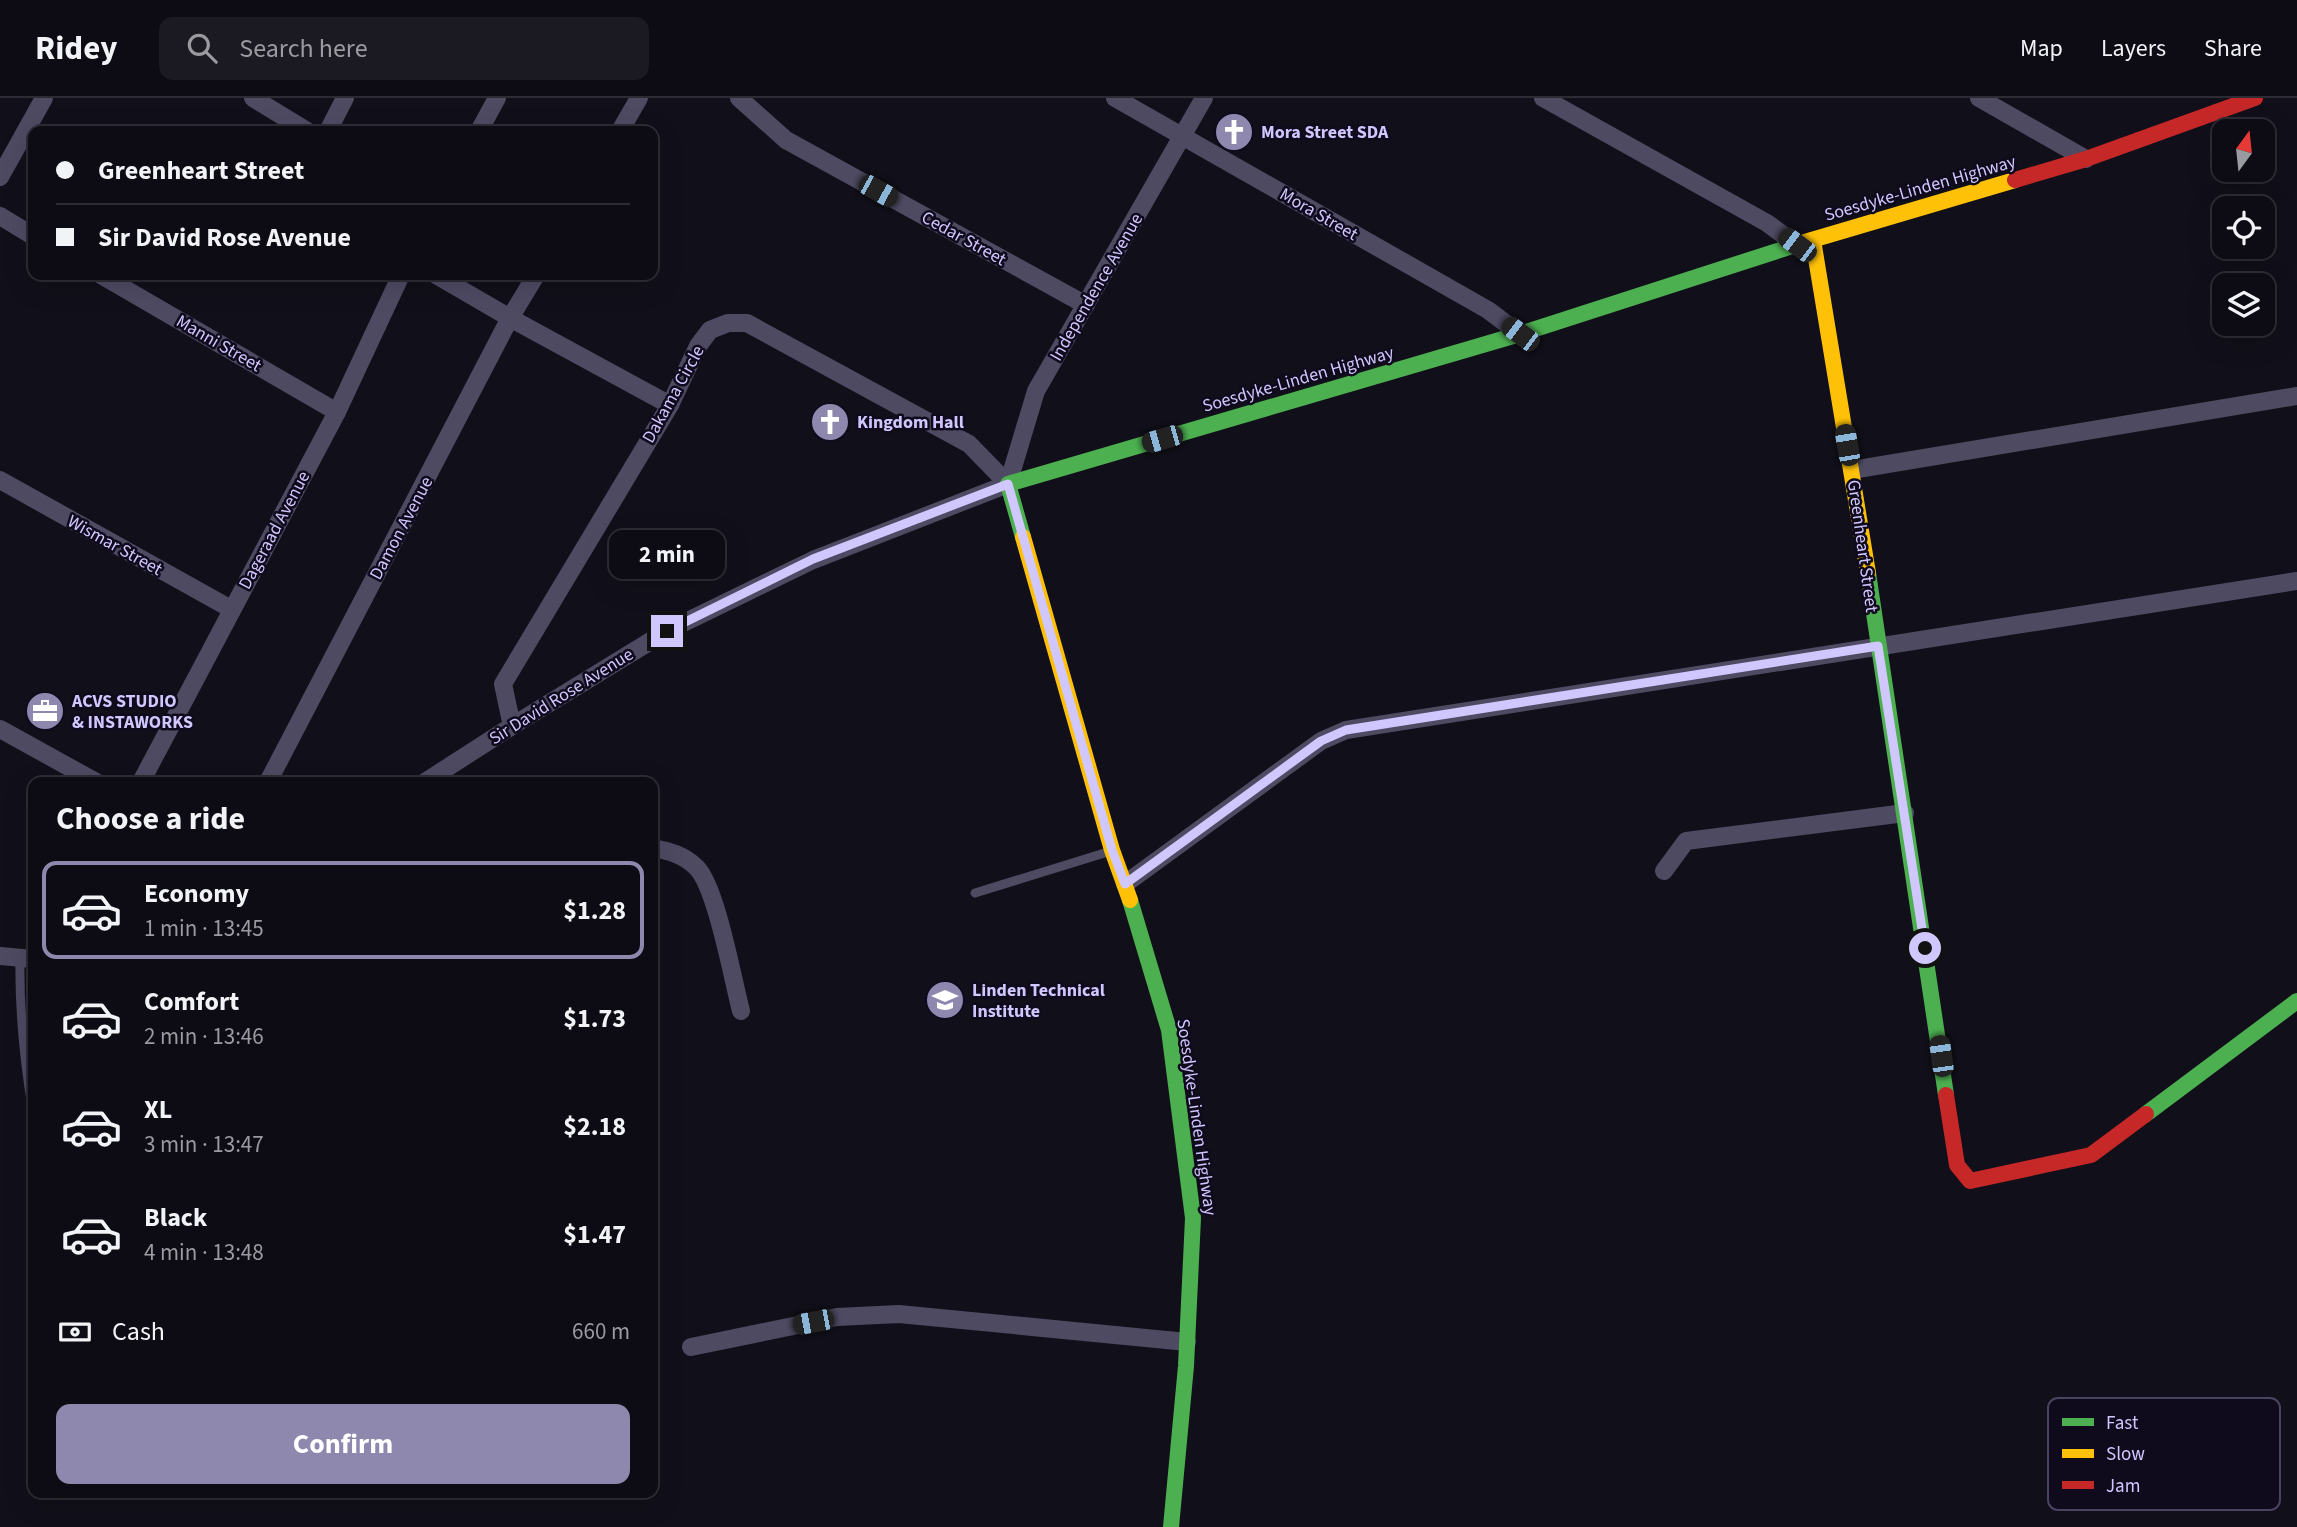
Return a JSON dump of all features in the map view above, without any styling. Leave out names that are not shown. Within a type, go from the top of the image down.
[{"type":"main road","name":"Soesdyke-Linden Highway","points":[[1171,1527],[1187,1342],[1193,1218],[1170,1030],[1112,850],[1008,484],[1520,334],[1805,242],[2086,159],[2216,105],[2255,98]]},
{"type":"main road","name":"Greenheart Street","points":[[1805,242],[1852,470],[1957,1165],[1970,1181],[2091,1155],[2297,1001]]},
{"type":"street","points":[[28,126],[44,98]]},
{"type":"street","points":[[253,98],[299,126]]},
{"type":"street","points":[[331,126],[345,98]]},
{"type":"street","points":[[482,126],[497,98]]},
{"type":"street","points":[[623,126],[639,98]]},
{"type":"street","name":"Cedar Street","points":[[739,98],[786,140],[1086,305]]},
{"type":"street","name":"Mora Street","points":[[1115,98],[1488,310],[1520,334]]},
{"type":"street","name":"Independence Avenue","points":[[1008,484],[1036,391],[1204,98]]},
{"type":"street","points":[[1543,98],[1805,242]]},
{"type":"street","points":[[1979,98],[2086,159]]},
{"type":"street","points":[[0,177],[28,127]]},
{"type":"street","points":[[0,216],[28,233]]},
{"type":"street","name":"Manni Street","points":[[110,280],[337,412]]},
{"type":"street","name":"Dageraad Avenue","points":[[144,777],[337,412],[399,280]]},
{"type":"street","points":[[445,280],[670,405]]},
{"type":"street","name":"Damon Avenue","points":[[271,777],[510,318],[533,280]]},
{"type":"street","name":"Dakama Circle","points":[[512,726],[503,684],[670,405],[698,346],[710,330],[728,323],[747,323],[969,444],[1008,484]]},
{"type":"street","points":[[1852,470],[2297,396]]},
{"type":"street","name":"Wismar Street","points":[[0,480],[231,609]]},
{"type":"street","name":"Sir David Rose Avenue","points":[[433,777],[667,631],[813,559],[1008,484]]},
{"type":"street","points":[[1125,884],[1321,741],[1346,730],[2297,581]]},
{"type":"street","points":[[0,729],[87,777]]},
{"type":"street","points":[[1664,871],[1686,841],[1905,813]]},
{"type":"street","points":[[658,849],[673,851],[698,868],[712,897],[741,1011]]},
{"type":"street","points":[[0,956],[27,958]]},
{"type":"street","points":[[691,1347],[837,1317],[899,1314],[1187,1342]]},
{"type":"lane","points":[[975,893],[1112,850]]},
{"type":"lane","points":[[27,958],[20,994],[28,1084]]},
{"type":"traffic: fast","points":[[1023,537],[1008,484],[1520,334],[1805,242]]},
{"type":"traffic: fast","points":[[1868,573],[1946,1095]]},
{"type":"traffic: fast","points":[[1130,900],[1169,1030],[1193,1218],[1186,1366],[1171,1527]]},
{"type":"traffic: fast","points":[[2146,1114],[2297,1001]]},
{"type":"traffic: slow","points":[[1805,242],[2015,180]]},
{"type":"traffic: slow","points":[[1813,240],[1868,573]]},
{"type":"traffic: slow","points":[[1023,537],[1112,850],[1130,900]]},
{"type":"traffic: jam","points":[[2015,180],[2086,159],[2255,98]]},
{"type":"traffic: jam","points":[[1946,1095],[1957,1165],[1970,1181],[2091,1155],[2146,1114]]},
{"type":"place","name":"Mora Street SDA","points":[[1234,132]]},
{"type":"place","name":"Kingdom Hall","points":[[830,422]]},
{"type":"place","name":"ACVS STUDIO & INSTAWORKS","points":[[45,711]]},
{"type":"place","name":"Linden Technical Institute","points":[[945,1000]]},
{"type":"route","points":[[667,631],[813,559],[1008,484],[1112,850],[1125,884],[1321,741],[1346,730],[1878,646],[1925,948]]}]
